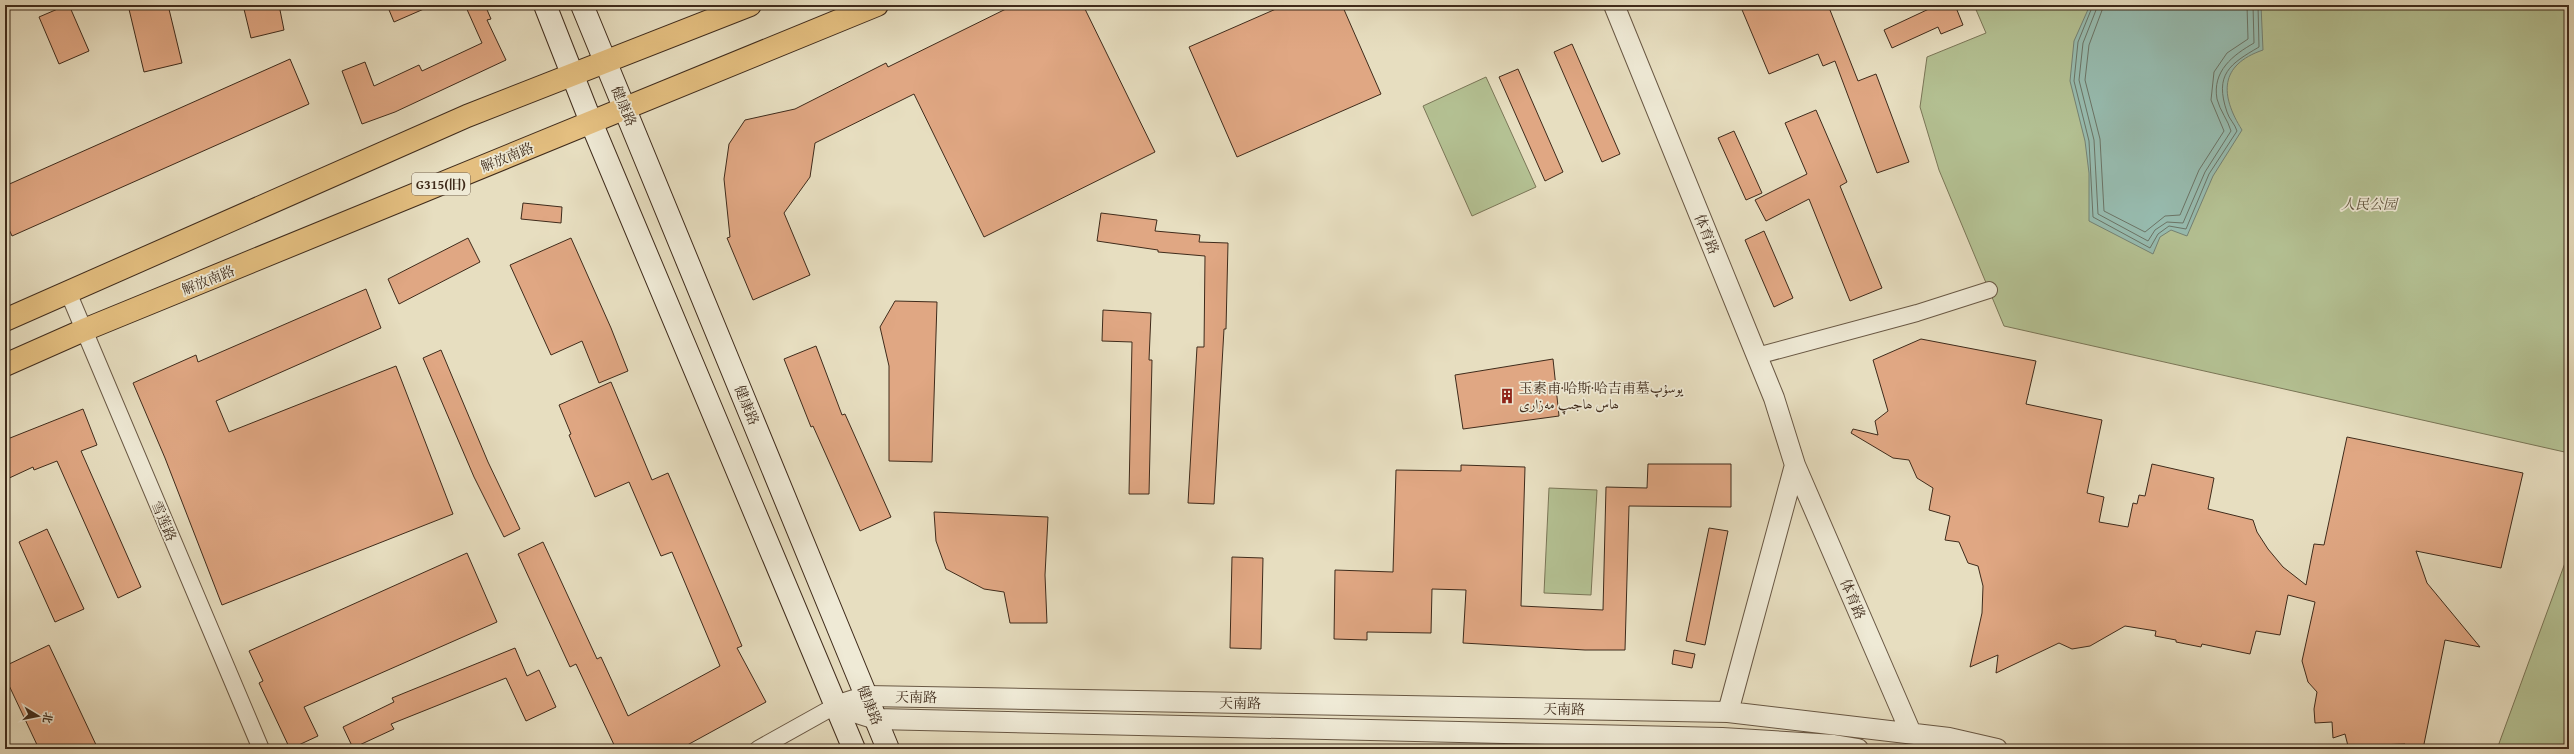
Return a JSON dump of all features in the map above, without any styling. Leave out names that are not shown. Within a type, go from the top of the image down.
[{"type":"main road","points":[[545,5],[591,122],[854,749]]},
{"type":"main road","name":"健康路","points":[[582,5],[888,749]]},
{"type":"main road","points":[[5,320],[467,116],[750,5]]},
{"type":"main road","name":"解放南路","points":[[5,365],[84,330],[878,5]]},
{"type":"street","name":"体育路","points":[[1614,5],[1774,398],[1795,465],[1912,733]]},
{"type":"street","points":[[1757,356],[1917,313],[1989,290]]},
{"type":"street","name":"雪莲路","points":[[68,292],[261,749]]},
{"type":"street","points":[[1728,712],[1795,465]]},
{"type":"street","name":"天南路","points":[[835,706],[867,696],[1728,712],[1949,738],[1997,749]]},
{"type":"street","points":[[758,749],[835,706]]},
{"type":"street","name":"天南路","points":[[835,706],[876,719],[1735,744],[1834,745],[1858,749]]},
{"type":"green space","name":"人民公园","points":[[1974,5],[2569,5],[2569,453],[2004,326],[1939,170],[1920,107],[1927,57],[1986,33]]},
{"type":"green space","points":[[1486,77],[1536,187],[1472,216],[1423,106]]},
{"type":"green space","points":[[1549,488],[1597,490],[1591,595],[1544,593]]},
{"type":"green space","points":[[2569,552],[2569,749],[2497,749]]},
{"type":"water","points":[[2090,5],[2261,5],[2263,50],[2249,56],[2238,64],[2231,73],[2228,82],[2227,93],[2230,105],[2242,130],[2213,176],[2187,236],[2171,230],[2160,237],[2153,254],[2089,221],[2089,173],[2085,141],[2070,81],[2074,41]]},
{"type":"building","points":[[69,5],[89,51],[59,64],[39,17]]},
{"type":"building","points":[[128,5],[168,5],[182,63],[144,72]]},
{"type":"building","points":[[243,5],[279,5],[284,30],[251,38]]},
{"type":"building","points":[[387,5],[433,5],[394,22]]},
{"type":"building","points":[[465,5],[485,5],[491,19],[487,20],[506,60],[395,112],[362,124],[342,71],[365,62],[374,86],[419,65],[422,71],[482,43]]},
{"type":"building","points":[[1014,5],[1083,5],[1155,152],[984,237],[914,94],[815,143],[810,177],[784,213],[810,275],[753,300],[727,238],[730,237],[724,179],[729,144],[745,120],[795,109],[886,63],[888,67]]},
{"type":"building","points":[[1285,5],[1342,5],[1381,94],[1237,157],[1189,47]]},
{"type":"building","points":[[1740,5],[1828,5],[1858,81],[1876,74],[1909,162],[1877,173],[1835,61],[1823,66],[1818,54],[1769,74]]},
{"type":"building","points":[[1929,5],[1955,5],[1963,25],[1941,34],[1938,27],[1892,48],[1884,30],[1931,8]]},
{"type":"building","points":[[1572,44],[1620,154],[1602,162],[1554,52]]},
{"type":"building","points":[[290,59],[309,104],[12,236],[5,221],[5,186]]},
{"type":"building","points":[[1518,69],[1563,172],[1545,181],[1499,77]]},
{"type":"building","points":[[1816,110],[1847,182],[1840,186],[1882,288],[1850,301],[1809,199],[1766,221],[1755,200],[1807,174],[1785,123]]},
{"type":"building","points":[[1734,131],[1762,193],[1746,200],[1718,138]]},
{"type":"building","points":[[523,203],[562,207],[561,223],[521,219]]},
{"type":"building","points":[[1101,213],[1157,220],[1155,231],[1200,235],[1199,242],[1228,243],[1226,329],[1224,329],[1214,504],[1188,503],[1197,347],[1204,347],[1205,256],[1158,252],[1158,250],[1097,241]]},
{"type":"building","points":[[1764,231],[1793,298],[1774,307],[1745,240]]},
{"type":"building","points":[[468,238],[480,262],[399,304],[388,279]]},
{"type":"building","points":[[571,238],[611,328],[628,371],[599,383],[582,341],[551,355],[510,265]]},
{"type":"building","points":[[366,289],[381,328],[216,401],[229,432],[396,366],[453,514],[222,605],[165,458],[133,383],[196,355],[198,362]]},
{"type":"building","points":[[895,301],[937,302],[932,462],[889,461],[889,366],[880,327]]},
{"type":"building","points":[[1103,310],[1151,313],[1149,360],[1152,360],[1149,494],[1129,494],[1132,342],[1102,341]]},
{"type":"building","points":[[1921,339],[2036,361],[2026,404],[2102,420],[2087,493],[2104,497],[2099,522],[2128,527],[2133,503],[2137,504],[2139,495],[2145,496],[2152,464],[2214,478],[2208,509],[2253,520],[2257,532],[2268,549],[2283,567],[2306,585],[2314,544],[2324,545],[2347,437],[2523,473],[2501,568],[2416,551],[2427,583],[2480,647],[2445,640],[2423,749],[2404,749],[2405,744],[2348,746],[2345,734],[2333,738],[2332,722],[2315,723],[2314,709],[2317,692],[2308,682],[2302,661],[2315,602],[2288,595],[2280,635],[2256,631],[2250,654],[2202,644],[2201,647],[2176,642],[2176,640],[2155,636],[2156,631],[2125,626],[2090,646],[2072,649],[2059,643],[1996,673],[1998,655],[1970,667],[1982,613],[1983,586],[1978,566],[1968,563],[1959,542],[1945,540],[1950,516],[1929,510],[1933,488],[1917,478],[1909,460],[1893,458],[1851,433],[1853,429],[1878,435],[1875,421],[1888,411],[1873,360]]},
{"type":"building","points":[[816,346],[842,415],[845,414],[891,517],[860,531],[813,426],[811,427],[784,359]]},
{"type":"building","points":[[441,350],[488,462],[520,529],[504,537],[474,477],[423,358]]},
{"type":"building","name":"玉素甫·哈斯·哈吉甫墓يوسۇپ ھاس ھاجىپ مەزارى","points":[[1553,359],[1559,416],[1463,429],[1455,375]]},
{"type":"building","points":[[611,382],[652,480],[668,473],[742,646],[737,648],[766,702],[680,749],[616,749],[576,664],[570,667],[518,554],[543,542],[597,659],[601,657],[628,716],[720,666],[672,552],[661,556],[629,482],[595,497],[569,435],[571,434],[559,405]]},
{"type":"building","points":[[83,409],[97,445],[81,451],[141,587],[118,598],[57,461],[34,470],[33,467],[5,480],[5,440]]},
{"type":"building","points":[[1648,464],[1731,464],[1731,507],[1629,506],[1625,650],[1585,650],[1463,643],[1466,590],[1432,589],[1431,633],[1367,632],[1367,640],[1334,639],[1335,570],[1393,572],[1396,470],[1461,471],[1461,465],[1525,467],[1521,606],[1603,610],[1606,487],[1647,488]]},
{"type":"building","points":[[934,512],[1048,517],[1045,575],[1047,623],[1010,623],[1004,592],[984,589],[946,569],[936,541]]},
{"type":"building","points":[[1709,528],[1728,531],[1705,645],[1686,641]]},
{"type":"building","points":[[47,529],[84,609],[55,622],[19,542]]},
{"type":"building","points":[[467,553],[497,622],[304,707],[318,736],[290,749],[259,683],[263,681],[249,651]]},
{"type":"building","points":[[1232,557],[1263,558],[1261,649],[1230,648]]},
{"type":"building","points":[[49,645],[98,749],[39,749],[5,677],[5,666]]},
{"type":"building","points":[[515,648],[527,676],[539,670],[556,707],[526,721],[506,678],[391,724],[394,729],[353,748],[343,727],[394,702],[392,698]]},
{"type":"building","points":[[1674,650],[1695,654],[1692,668],[1672,664]]},
{"type":"place","name":"玉素甫·哈斯·哈吉甫墓يوسۇپ ھاس ھاجىپ مەزارى","points":[[1507,396]]}]
